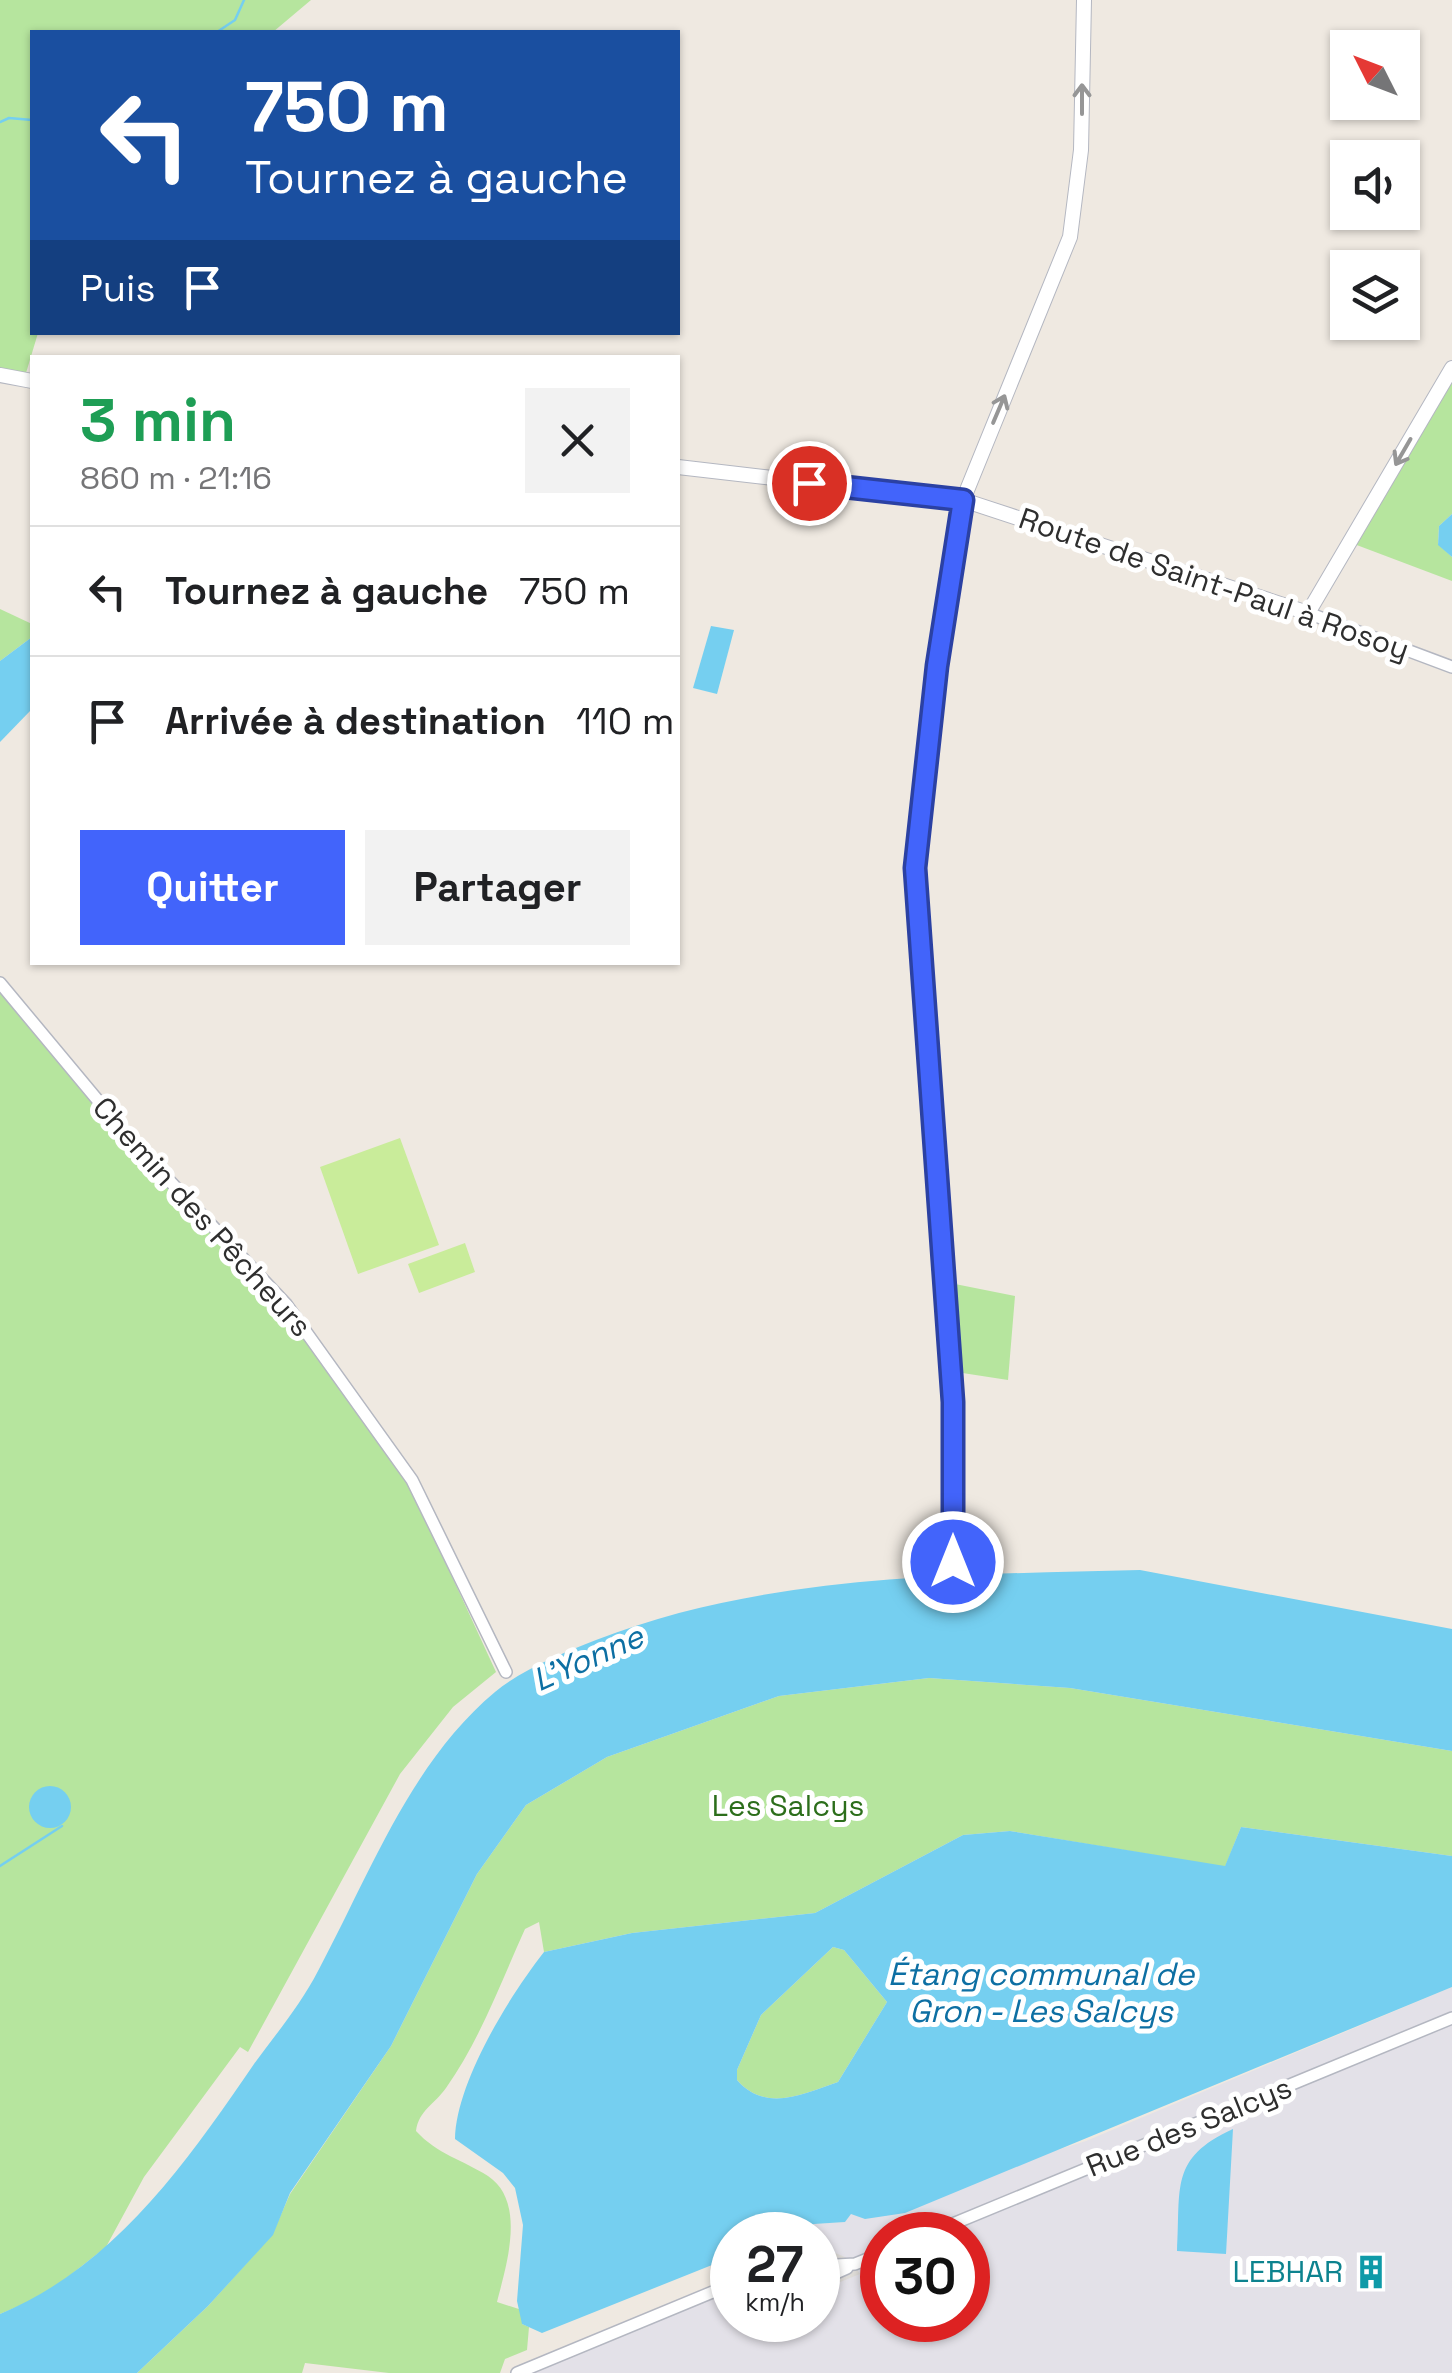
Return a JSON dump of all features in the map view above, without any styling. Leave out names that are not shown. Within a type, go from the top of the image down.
[{"type":"street","points":[[953,1562],[953,1402],[915,868],[937,666],[963,500],[1070,236],[1081,150],[1084,0]]},
{"type":"street","points":[[1308,614],[1452,368]]},
{"type":"street","points":[[0,375],[30,381]]},
{"type":"street","name":"Route de Saint-Paul à Rosoy","points":[[680,467],[963,500],[1308,614],[1452,667]]},
{"type":"street","name":"Chemin des Pêcheurs","points":[[0,983],[130,1139],[286,1304],[412,1480],[506,1672]]},
{"type":"street","name":"Rue des Salcys","points":[[982,2212],[1452,2018]]},
{"type":"street","points":[[840,2271],[860,2262]]},
{"type":"street","points":[[840,2265],[855,2264]]},
{"type":"street","points":[[517,2373],[710,2293]]},
{"type":"shaded area","points":[[1452,1987],[1452,2373],[527,2373],[710,2297],[710,2342],[840,2342],[840,2222],[850,2214],[1086,2141]]},
{"type":"shaded area","points":[[840,2255],[850,2259],[860,2274],[840,2282]]},
{"type":"green space","points":[[0,0],[311,0],[275,30],[30,30],[30,335],[37,335],[26,373],[0,369]]},
{"type":"green space","points":[[1452,368],[1452,514],[1439,526],[1438,544],[1452,557],[1452,581],[1354,544]]},
{"type":"green space","points":[[0,609],[30,623],[30,638],[0,661]]},
{"type":"green space","points":[[0,992],[268,1286],[408,1481],[496,1672],[453,1707],[400,1774],[248,2052],[240,2047],[144,2177],[106,2247],[45,2295],[0,2314]]},
{"type":"green space","points":[[400,1138],[439,1245],[358,1274],[320,1167]]},
{"type":"green space","points":[[465,1243],[475,1272],[419,1293],[408,1264]]},
{"type":"green space","points":[[950,1283],[1015,1296],[1008,1380],[956,1372]]},
{"type":"green space","name":"Les Salcys","points":[[929,1678],[1070,1688],[1452,1751],[1452,1856],[1241,1827],[1225,1867],[1010,1831],[963,1835],[815,1913],[632,1933],[544,1952],[539,1922],[525,1929],[469,2050],[446,2088],[424,2113],[416,2131],[500,2187],[507,2202],[511,2235],[497,2302],[522,2310],[522,2324],[529,2327],[527,2350],[505,2359],[500,2373],[389,2373],[305,2363],[302,2373],[137,2373],[208,2306],[272,2235],[290,2194],[391,2046],[477,1874],[526,1805],[607,1757],[779,1696]]},
{"type":"green space","points":[[833,1947],[844,1950],[887,2002],[838,2082],[785,2098],[760,2096],[748,2090],[737,2080],[737,2070],[761,2015]]},
{"type":"water","points":[[1452,514],[1452,557],[1438,545],[1439,526]]},
{"type":"water","points":[[711,626],[734,630],[717,694],[693,688]]},
{"type":"water","points":[[30,638],[30,711],[0,742],[0,661]]},
{"type":"water","name":"L'Yonne","points":[[1140,1570],[1452,1629],[1452,1751],[1070,1688],[929,1678],[779,1696],[607,1757],[526,1805],[477,1874],[391,2046],[290,2193],[273,2235],[208,2306],[137,2373],[0,2373],[0,2314],[79,2269],[145,2208],[174,2174],[304,1995],[415,1786],[465,1720],[506,1684],[544,1662],[596,1640],[661,1618],[728,1602],[864,1582]]},
{"type":"water","points":[[50,1786],[65,1792],[71,1807],[65,1822],[50,1828],[35,1822],[29,1807],[35,1792]]},
{"type":"water","name":"Étang communal de Gron - Les Salcys","points":[[1241,1827],[1452,1856],[1452,1987],[907,2212],[860,2212],[860,2217],[851,2214],[840,2222],[840,2212],[710,2212],[710,2266],[542,2333],[522,2324],[517,2301],[523,2225],[515,2188],[503,2173],[455,2139],[464,2093],[474,2067],[500,2017],[544,1952],[632,1933],[815,1913],[963,1835],[1010,1831],[1225,1866]],"holes":[[[833,1947],[844,1950],[887,2002],[838,2082],[785,2098],[772,2098],[748,2090],[737,2080],[737,2070],[761,2015]]]},
{"type":"water","points":[[1233,2129],[1226,2254],[1177,2251],[1182,2177],[1198,2151]]},
{"type":"waterway","points":[[220,30],[235,20],[244,0]]},
{"type":"waterway","points":[[0,122],[9,118],[30,120]]},
{"type":"waterway","points":[[0,1866],[62,1826]]},
{"type":"place","name":"LEBHAR","points":[[1371,2272]]},
{"type":"route","points":[[809,483],[963,500],[937,666],[915,868],[953,1402],[953,1562]]}]
